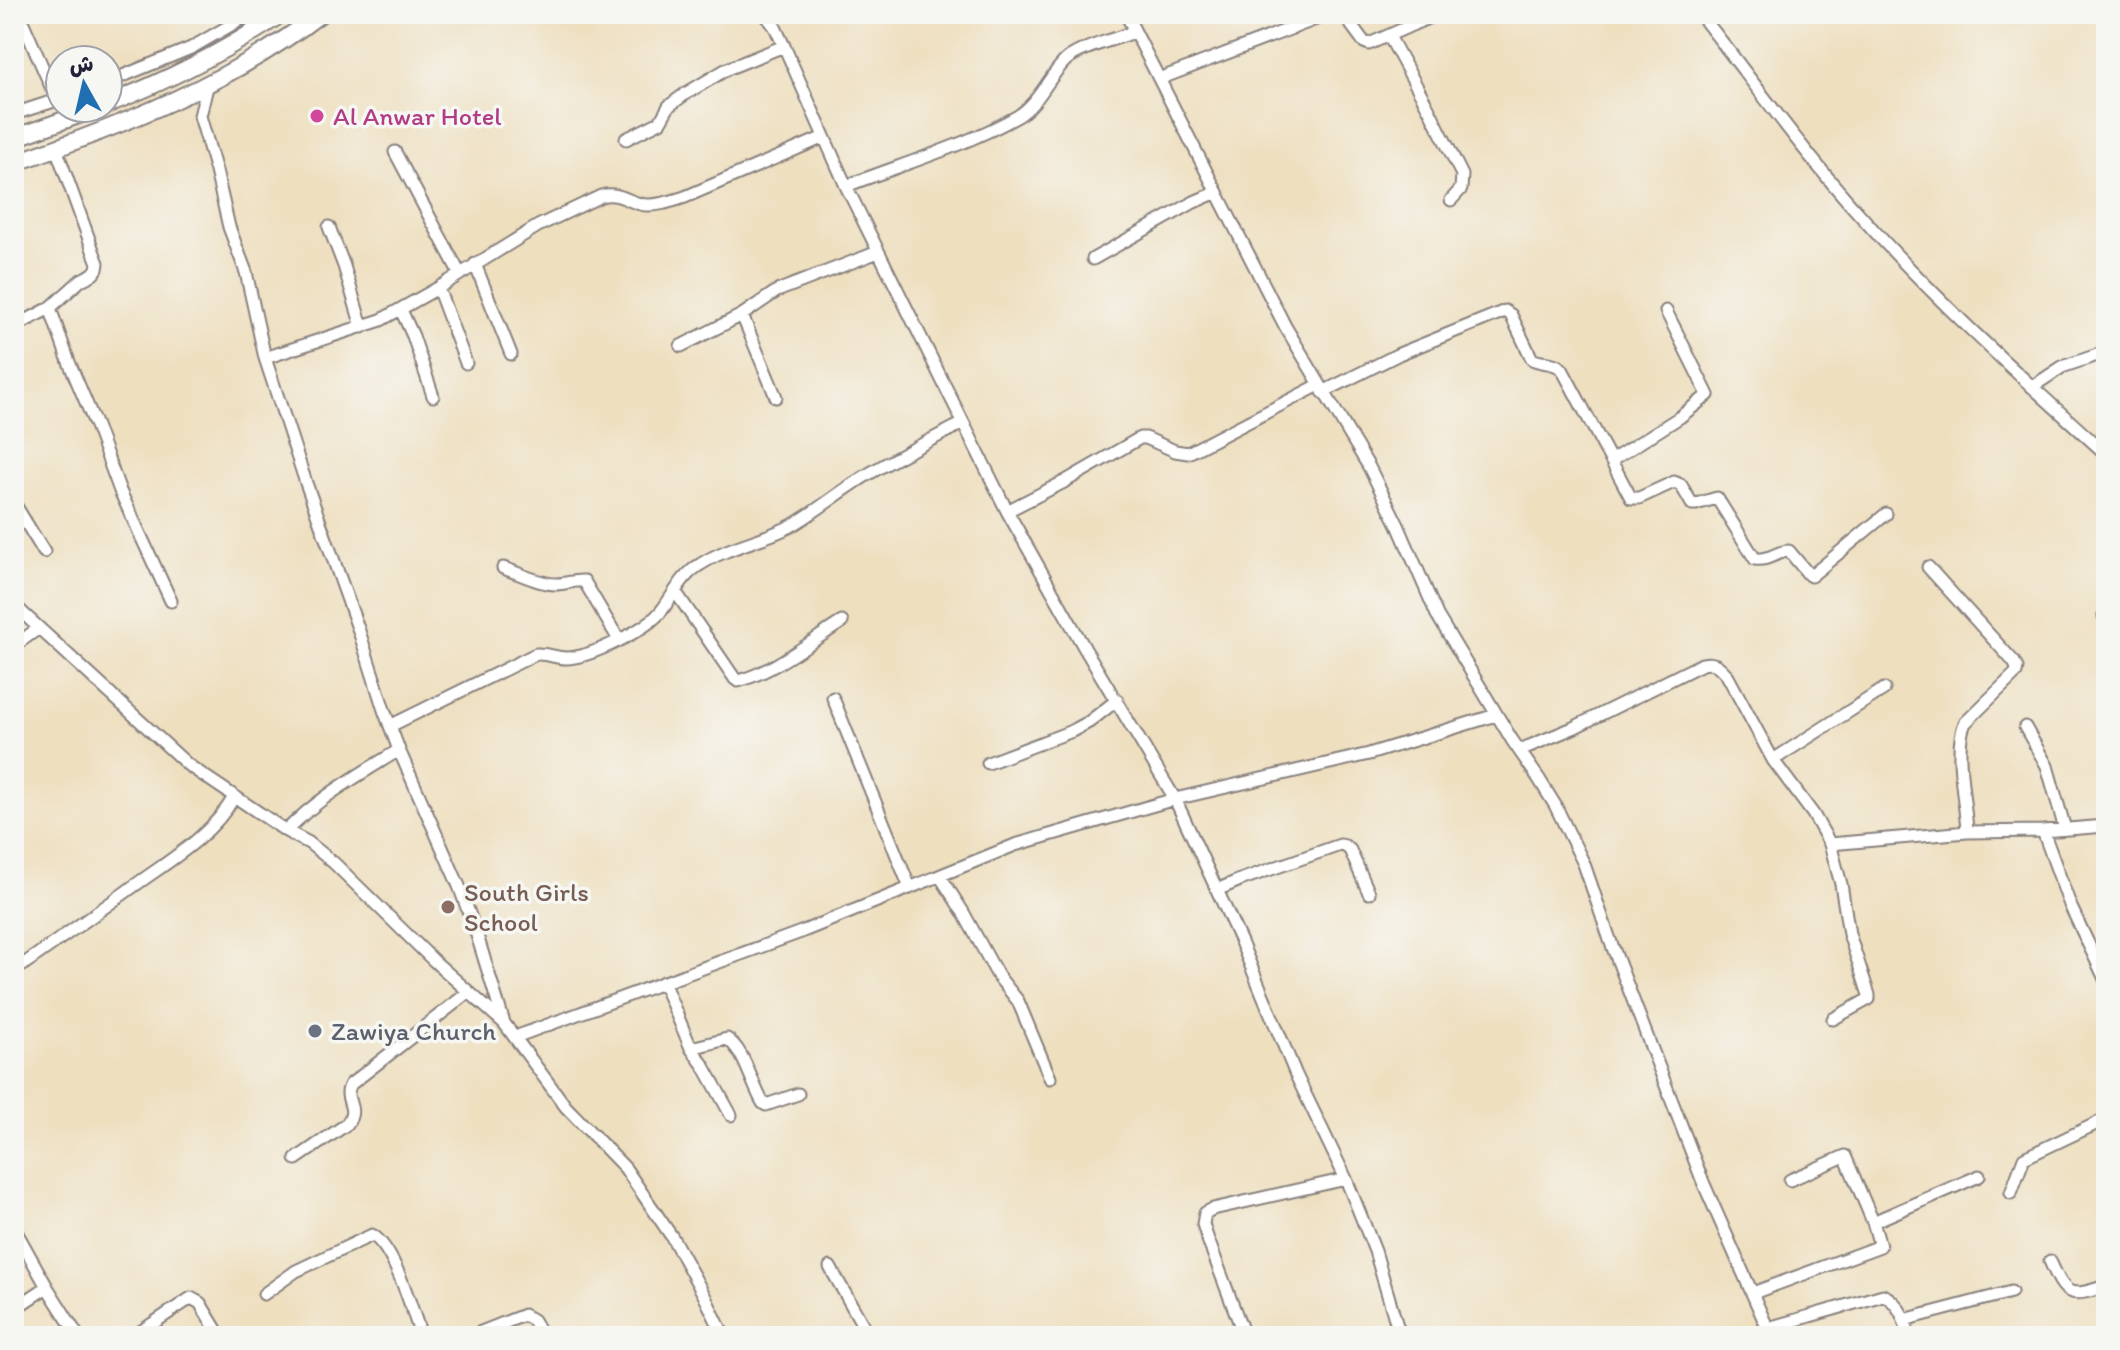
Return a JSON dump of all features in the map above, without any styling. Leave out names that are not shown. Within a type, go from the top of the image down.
[{"type":"highway","points":[[124,97],[200,63],[281,14]]},
{"type":"highway","points":[[14,163],[180,98],[255,58],[320,14]]},
{"type":"highway","points":[[14,138],[53,124]]},
{"type":"street","points":[[19,14],[44,69]]},
{"type":"street","points":[[124,75],[191,48],[250,14]]},
{"type":"street","points":[[765,14],[775,27],[846,186],[1007,511],[1175,799],[1241,942],[1296,1075],[1346,1179],[1375,1251],[1400,1336]]},
{"type":"street","points":[[1126,14],[1285,326],[1375,479],[1437,615],[1496,715],[1555,805],[1584,864],[1703,1182],[1770,1332],[1883,1295],[1892,1299],[1909,1336]]},
{"type":"street","points":[[1159,79],[1329,14]]},
{"type":"street","points":[[1340,14],[1369,44],[1437,14]]},
{"type":"street","points":[[1700,14],[1858,213],[1903,263],[2106,454]]},
{"type":"street","points":[[846,186],[953,145],[1021,114],[1074,54],[1134,32]]},
{"type":"street","points":[[1389,36],[1462,175],[1461,189],[1451,200]]},
{"type":"street","points":[[626,139],[655,126],[669,106],[706,81],[784,46]]},
{"type":"street","points":[[208,83],[200,116],[229,227],[246,272],[265,358],[390,726],[459,886],[504,1023]]},
{"type":"street","points":[[180,98],[200,116]]},
{"type":"street","points":[[14,114],[44,104]]},
{"type":"street","points":[[265,358],[381,320],[538,226],[601,196],[612,193],[635,203],[663,204],[824,137]]},
{"type":"street","points":[[14,327],[50,308],[97,269],[98,263],[56,148]]},
{"type":"street","points":[[395,152],[460,274]]},
{"type":"street","points":[[1093,259],[1217,192]]},
{"type":"street","points":[[14,223],[17,250],[14,261]]},
{"type":"street","points":[[329,227],[362,327]]},
{"type":"street","points":[[681,346],[742,315],[777,291],[878,252]]},
{"type":"street","points":[[475,264],[511,354]]},
{"type":"street","points":[[438,288],[466,363]]},
{"type":"street","points":[[50,308],[120,491],[171,601]]},
{"type":"street","points":[[401,310],[433,396]]},
{"type":"street","points":[[1007,511],[1140,438],[1188,453],[1321,388],[1505,311],[1511,315],[1532,359],[1562,369],[1631,498],[1639,498],[1674,482],[1681,485],[1692,504],[1717,498],[1755,559],[1765,560],[1789,551],[1811,576],[1886,514]]},
{"type":"street","points":[[1612,460],[1680,417],[1708,395],[1666,311]]},
{"type":"street","points":[[742,315],[776,397]]},
{"type":"street","points":[[2032,387],[2062,367],[2106,352]]},
{"type":"street","points":[[390,726],[536,654],[569,658],[619,640],[654,620],[685,575],[701,564],[733,548],[774,535],[870,473],[963,423]]},
{"type":"street","points":[[14,503],[44,552]]},
{"type":"street","points":[[1928,567],[2017,668],[2016,673],[1965,723],[1962,730],[1961,760],[1967,832]]},
{"type":"street","points":[[503,568],[557,584],[584,581],[619,640]]},
{"type":"street","points":[[675,591],[738,681],[793,655],[842,622]]},
{"type":"street","points":[[14,605],[188,765],[309,843],[334,863],[433,960],[504,1023],[566,1107],[632,1178],[672,1237],[724,1336]]},
{"type":"street","points":[[14,646],[39,628]]},
{"type":"street","points":[[1520,750],[1573,728],[1702,664],[1717,664],[1727,675],[1773,760],[1813,814],[1830,844],[1841,884],[1849,934],[1869,995],[1865,1003],[1833,1019]]},
{"type":"street","points":[[1773,760],[1884,689]]},
{"type":"street","points":[[833,698],[910,888]]},
{"type":"street","points":[[988,763],[1072,731],[1117,700]]},
{"type":"street","points":[[515,1037],[801,932],[1015,845],[1175,799],[1369,754],[1496,715]]},
{"type":"street","points":[[2025,727],[2047,766],[2065,829]]},
{"type":"street","points":[[286,831],[337,788],[399,750]]},
{"type":"street","points":[[14,971],[184,850],[225,813],[234,797]]},
{"type":"street","points":[[1830,844],[1967,832],[2106,826]]},
{"type":"street","points":[[2043,831],[2070,905],[2106,981]]},
{"type":"street","points":[[1217,890],[1340,845],[1350,850],[1369,893]]},
{"type":"street","points":[[940,876],[998,976],[1018,1001],[1050,1078]]},
{"type":"street","points":[[663,982],[691,1048],[731,1115]]},
{"type":"street","points":[[296,1159],[347,1124],[353,1111],[347,1095],[351,1084],[469,992]]},
{"type":"street","points":[[691,1048],[727,1039],[732,1042],[766,1105],[798,1094]]},
{"type":"street","points":[[2011,1193],[2024,1158],[2106,1119]]},
{"type":"street","points":[[1753,1293],[1880,1246],[1845,1156],[1790,1180]]},
{"type":"street","points":[[1873,1222],[1979,1176]]},
{"type":"street","points":[[1244,1335],[1207,1237],[1203,1224],[1205,1213],[1346,1179]]},
{"type":"street","points":[[14,1228],[78,1336]]},
{"type":"street","points":[[264,1294],[296,1271],[372,1235],[376,1236],[405,1284],[421,1336]]},
{"type":"street","points":[[2050,1261],[2060,1286],[2068,1291],[2080,1293],[2106,1286]]},
{"type":"street","points":[[830,1267],[869,1336]]},
{"type":"street","points":[[14,1309],[47,1287]]},
{"type":"street","points":[[1904,1320],[2011,1292]]},
{"type":"street","points":[[134,1336],[191,1298],[200,1303],[220,1336]]},
{"type":"street","points":[[471,1336],[524,1315],[533,1320],[542,1336]]},
{"type":"place","name":"Al Anwar Hotel","points":[[317,116]]},
{"type":"place","name":"South Girls School","points":[[448,907]]},
{"type":"place","name":"Zawiya Church","points":[[315,1031]]}]
